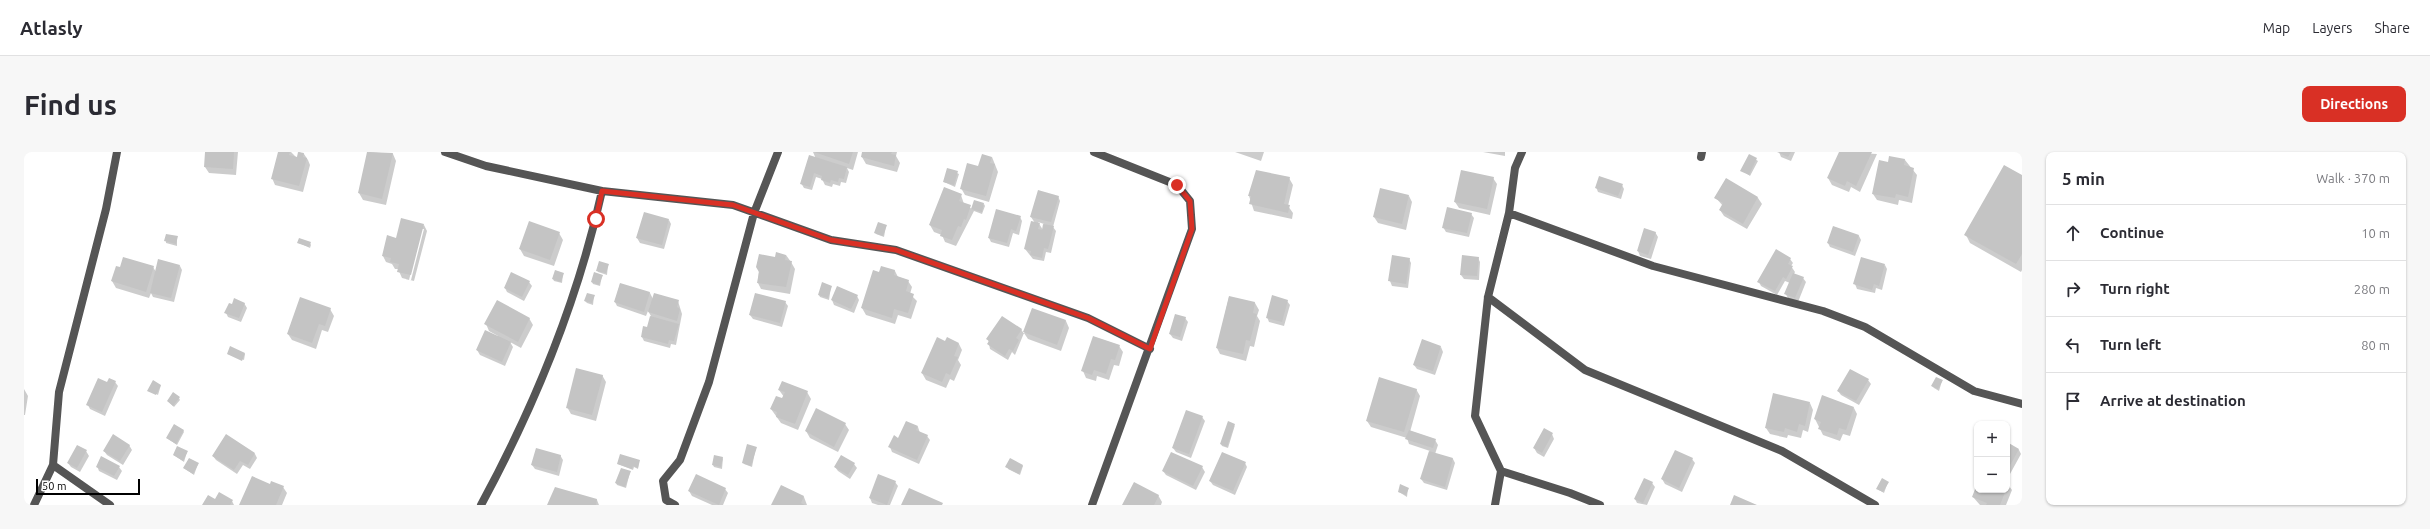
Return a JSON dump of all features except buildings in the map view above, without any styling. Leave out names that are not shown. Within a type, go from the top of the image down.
[{"type":"street","points":[[34,505],[53,465],[58,392],[106,209],[117,152]]},
{"type":"street","points":[[445,152],[486,166],[602,191],[733,205],[831,240],[896,250],[1088,318],[1150,349]]},
{"type":"street","points":[[675,505],[666,500],[663,481],[680,460],[709,382],[754,213],[778,152]]},
{"type":"street","points":[[1092,505],[1150,349],[1192,229],[1190,201],[1177,185],[1094,152]]},
{"type":"street","points":[[1495,505],[1501,471],[1475,416],[1488,297],[1509,213],[1515,168],[1522,152]]},
{"type":"street","points":[[481,505],[537,391],[581,268],[602,191]]},
{"type":"street","points":[[1509,213],[1653,266],[1823,311],[1865,326],[1974,392],[2022,404]]},
{"type":"street","points":[[1488,297],[1585,370],[1782,451],[1875,505]]},
{"type":"street","points":[[53,465],[110,505]]},
{"type":"street","points":[[1501,471],[1600,505]]},
{"type":"route","points":[[596,219],[602,191],[733,205],[831,240],[896,250],[1088,318],[1150,349],[1192,229],[1190,201],[1177,185]]}]
